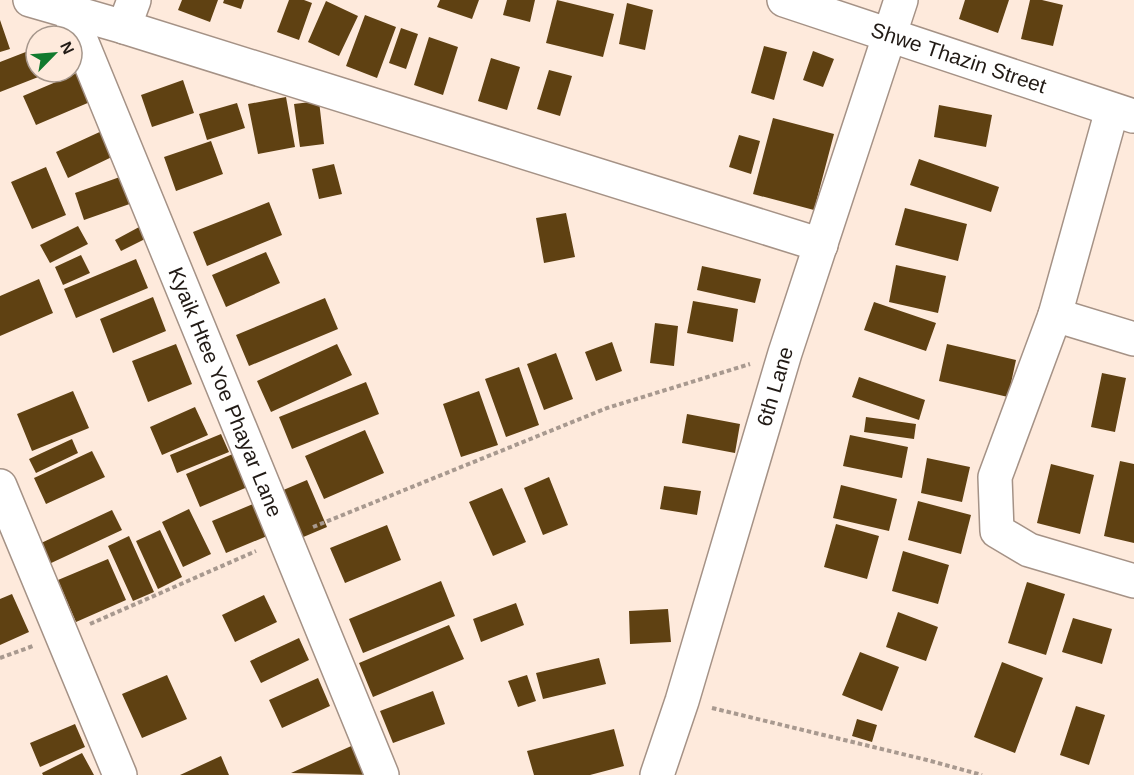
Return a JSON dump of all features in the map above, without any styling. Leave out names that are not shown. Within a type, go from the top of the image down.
[{"type":"street","points":[[30,0],[69,11],[129,14],[821,245]]},
{"type":"street","name":"Shwe Thazin Street","points":[[784,0],[890,33],[1123,113]]},
{"type":"street","name":"6th Lane","points":[[657,775],[682,701],[785,353],[901,0]]},
{"type":"street","name":"Kyaik Htee Yoe Phayar Lane","points":[[69,11],[382,775]]},
{"type":"street","points":[[1123,113],[1055,315],[995,477],[997,531],[1029,549],[1134,581]]},
{"type":"street","points":[[1055,315],[1134,339]]},
{"type":"street","points":[[0,486],[120,775]]},
{"type":"path","points":[[0,658],[63,636],[286,538],[608,408],[785,353]]},
{"type":"path","points":[[682,701],[982,775]]},
{"type":"building","points":[[182,0],[218,0],[210,22],[178,10]]},
{"type":"building","points":[[224,0],[244,0],[241,9],[223,3]]},
{"type":"building","points":[[289,0],[304,0],[312,3],[299,40],[277,32]]},
{"type":"building","points":[[440,0],[479,0],[472,19],[437,7]]},
{"type":"building","points":[[507,0],[535,0],[530,22],[503,15]]},
{"type":"building","points":[[557,0],[614,14],[603,57],[546,43]]},
{"type":"building","points":[[965,0],[1009,0],[998,33],[959,19]]},
{"type":"building","points":[[1030,0],[1063,5],[1053,46],[1021,39]]},
{"type":"building","points":[[326,1],[358,16],[339,56],[308,42]]},
{"type":"building","points":[[627,3],[653,10],[645,50],[619,44]]},
{"type":"building","points":[[365,15],[396,27],[377,78],[346,66]]},
{"type":"building","points":[[0,20],[10,49],[0,52]]},
{"type":"building","points":[[401,28],[418,34],[406,69],[389,63]]},
{"type":"building","points":[[429,37],[458,47],[443,95],[414,85]]},
{"type":"building","points":[[764,46],[787,52],[774,100],[751,93]]},
{"type":"building","points":[[813,51],[834,59],[823,87],[803,80]]},
{"type":"building","points":[[24,53],[24,83],[0,92],[0,62]]},
{"type":"building","points":[[491,58],[520,67],[507,110],[478,101]]},
{"type":"building","points":[[549,70],[572,76],[560,116],[537,109]]},
{"type":"building","points":[[183,80],[194,113],[152,127],[141,95]]},
{"type":"building","points":[[51,84],[82,84],[90,102],[36,125],[23,96]]},
{"type":"building","points":[[286,97],[295,147],[258,154],[248,104]]},
{"type":"building","points":[[319,101],[324,144],[300,147],[294,104]]},
{"type":"building","points":[[237,103],[245,128],[207,140],[199,114]]},
{"type":"building","points":[[939,105],[992,115],[986,147],[934,137]]},
{"type":"building","points":[[773,118],[834,134],[814,210],[753,194]]},
{"type":"building","points":[[104,130],[116,155],[68,178],[56,152]]},
{"type":"building","points":[[739,135],[760,141],[751,174],[729,167]]},
{"type":"building","points":[[211,141],[223,174],[176,191],[164,157]]},
{"type":"building","points":[[919,159],[999,187],[991,212],[910,185]]},
{"type":"building","points":[[334,164],[342,194],[319,199],[312,169]]},
{"type":"building","points":[[46,167],[66,215],[32,229],[11,182]]},
{"type":"building","points":[[131,173],[141,200],[84,220],[75,193]]},
{"type":"building","points":[[269,202],[282,235],[207,266],[193,232]]},
{"type":"building","points":[[905,208],[967,224],[958,261],[895,245]]},
{"type":"building","points":[[566,213],[575,257],[544,263],[536,218]]},
{"type":"building","points":[[78,226],[88,244],[50,263],[40,245]]},
{"type":"building","points":[[141,226],[147,238],[121,251],[115,240]]},
{"type":"building","points":[[266,252],[280,283],[226,307],[212,275]]},
{"type":"building","points":[[81,255],[90,273],[63,285],[55,267]]},
{"type":"building","points":[[136,259],[148,288],[76,318],[64,289]]},
{"type":"building","points":[[896,265],[946,276],[938,313],[889,302]]},
{"type":"building","points":[[702,266],[761,279],[755,303],[697,290]]},
{"type":"building","points":[[39,279],[53,313],[0,336],[0,296]]},
{"type":"building","points":[[153,297],[166,331],[113,353],[100,319]]},
{"type":"building","points":[[325,298],[338,329],[249,366],[236,335]]},
{"type":"building","points":[[693,301],[738,309],[733,342],[687,333]]},
{"type":"building","points":[[874,302],[936,323],[926,351],[864,330]]},
{"type":"building","points":[[655,323],[678,326],[674,366],[650,363]]},
{"type":"building","points":[[612,342],[622,371],[596,381],[585,352]]},
{"type":"building","points":[[176,344],[192,384],[148,402],[132,361]]},
{"type":"building","points":[[337,344],[352,375],[271,412],[257,381]]},
{"type":"building","points":[[947,344],[1016,360],[1008,397],[939,381]]},
{"type":"building","points":[[556,353],[573,399],[544,410],[527,364]]},
{"type":"building","points":[[519,367],[539,425],[506,437],[485,379]]},
{"type":"building","points":[[1102,373],[1126,378],[1115,432],[1091,427]]},
{"type":"building","points":[[859,377],[925,400],[919,420],[852,397]]},
{"type":"building","points":[[366,382],[379,414],[292,449],[279,417]]},
{"type":"building","points":[[73,391],[89,428],[32,451],[17,414]]},
{"type":"building","points":[[479,391],[498,445],[461,457],[443,404]]},
{"type":"building","points":[[195,407],[208,435],[162,455],[150,427]]},
{"type":"building","points":[[687,414],[740,424],[735,453],[682,443]]},
{"type":"building","points":[[866,417],[916,424],[914,439],[864,432]]},
{"type":"building","points":[[365,430],[384,473],[324,499],[305,456]]},
{"type":"building","points":[[221,434],[229,452],[177,473],[170,455]]},
{"type":"building","points":[[850,435],[908,447],[902,478],[843,466]]},
{"type":"building","points":[[72,439],[78,453],[36,473],[29,459]]},
{"type":"building","points":[[92,451],[105,477],[46,504],[34,478]]},
{"type":"building","points":[[235,453],[250,486],[200,507],[186,474]]},
{"type":"building","points":[[927,458],[970,467],[962,502],[921,493]]},
{"type":"building","points":[[1120,461],[1134,464],[1134,543],[1104,536]]},
{"type":"building","points":[[1051,464],[1094,475],[1080,534],[1037,523]]},
{"type":"building","points":[[549,477],[568,525],[543,535],[524,488]]},
{"type":"building","points":[[307,480],[327,527],[301,538],[281,491]]},
{"type":"building","points":[[841,485],[897,499],[889,531],[833,518]]},
{"type":"building","points":[[664,486],[701,491],[697,515],[660,509]]},
{"type":"building","points":[[502,488],[526,542],[493,556],[469,502]]},
{"type":"building","points":[[918,501],[971,515],[961,554],[908,540]]},
{"type":"building","points":[[258,502],[272,534],[226,553],[212,521]]},
{"type":"building","points":[[189,509],[211,554],[183,567],[162,522]]},
{"type":"building","points":[[112,510],[122,530],[49,564],[39,544]]},
{"type":"building","points":[[836,524],[879,536],[867,579],[824,567]]},
{"type":"building","points":[[387,525],[401,560],[345,583],[330,548]]},
{"type":"building","points":[[160,530],[182,577],[158,589],[136,541]]},
{"type":"building","points":[[129,536],[154,592],[133,601],[108,546]]},
{"type":"building","points":[[903,551],[949,565],[938,604],[892,591]]},
{"type":"building","points":[[108,559],[126,600],[76,622],[58,580]]},
{"type":"building","points":[[441,581],[455,616],[363,653],[349,619]]},
{"type":"building","points":[[1027,582],[1065,594],[1046,655],[1008,643]]},
{"type":"building","points":[[12,594],[29,632],[0,645],[0,599]]},
{"type":"building","points":[[264,595],[277,622],[235,642],[222,615]]},
{"type":"building","points":[[516,603],[524,625],[481,642],[473,619]]},
{"type":"building","points":[[668,609],[671,642],[630,644],[629,611]]},
{"type":"building","points":[[898,612],[938,627],[926,661],[886,647]]},
{"type":"building","points":[[1073,618],[1112,629],[1102,664],[1062,652]]},
{"type":"building","points":[[449,625],[464,659],[373,697],[359,663]]},
{"type":"building","points":[[299,638],[309,660],[261,683],[250,661]]},
{"type":"building","points":[[860,652],[899,667],[882,711],[842,695]]},
{"type":"building","points":[[599,658],[606,684],[543,699],[536,673]]},
{"type":"building","points":[[1002,662],[1043,678],[1015,753],[974,737]]},
{"type":"building","points":[[167,675],[187,719],[142,738],[122,694]]},
{"type":"building","points":[[527,675],[536,701],[518,707],[508,681]]},
{"type":"building","points":[[318,678],[330,706],[282,728],[269,700]]},
{"type":"building","points":[[433,691],[445,724],[393,743],[380,711]]},
{"type":"building","points":[[1076,706],[1105,715],[1089,765],[1060,755]]},
{"type":"building","points":[[857,719],[877,725],[872,742],[852,736]]},
{"type":"building","points":[[75,724],[85,747],[40,767],[30,743]]},
{"type":"building","points":[[614,729],[624,766],[590,775],[534,775],[527,751]]},
{"type":"building","points":[[358,743],[372,775],[291,773]]},
{"type":"building","points":[[82,753],[94,775],[43,775],[42,773]]},
{"type":"building","points":[[221,756],[229,775],[180,775]]}]
